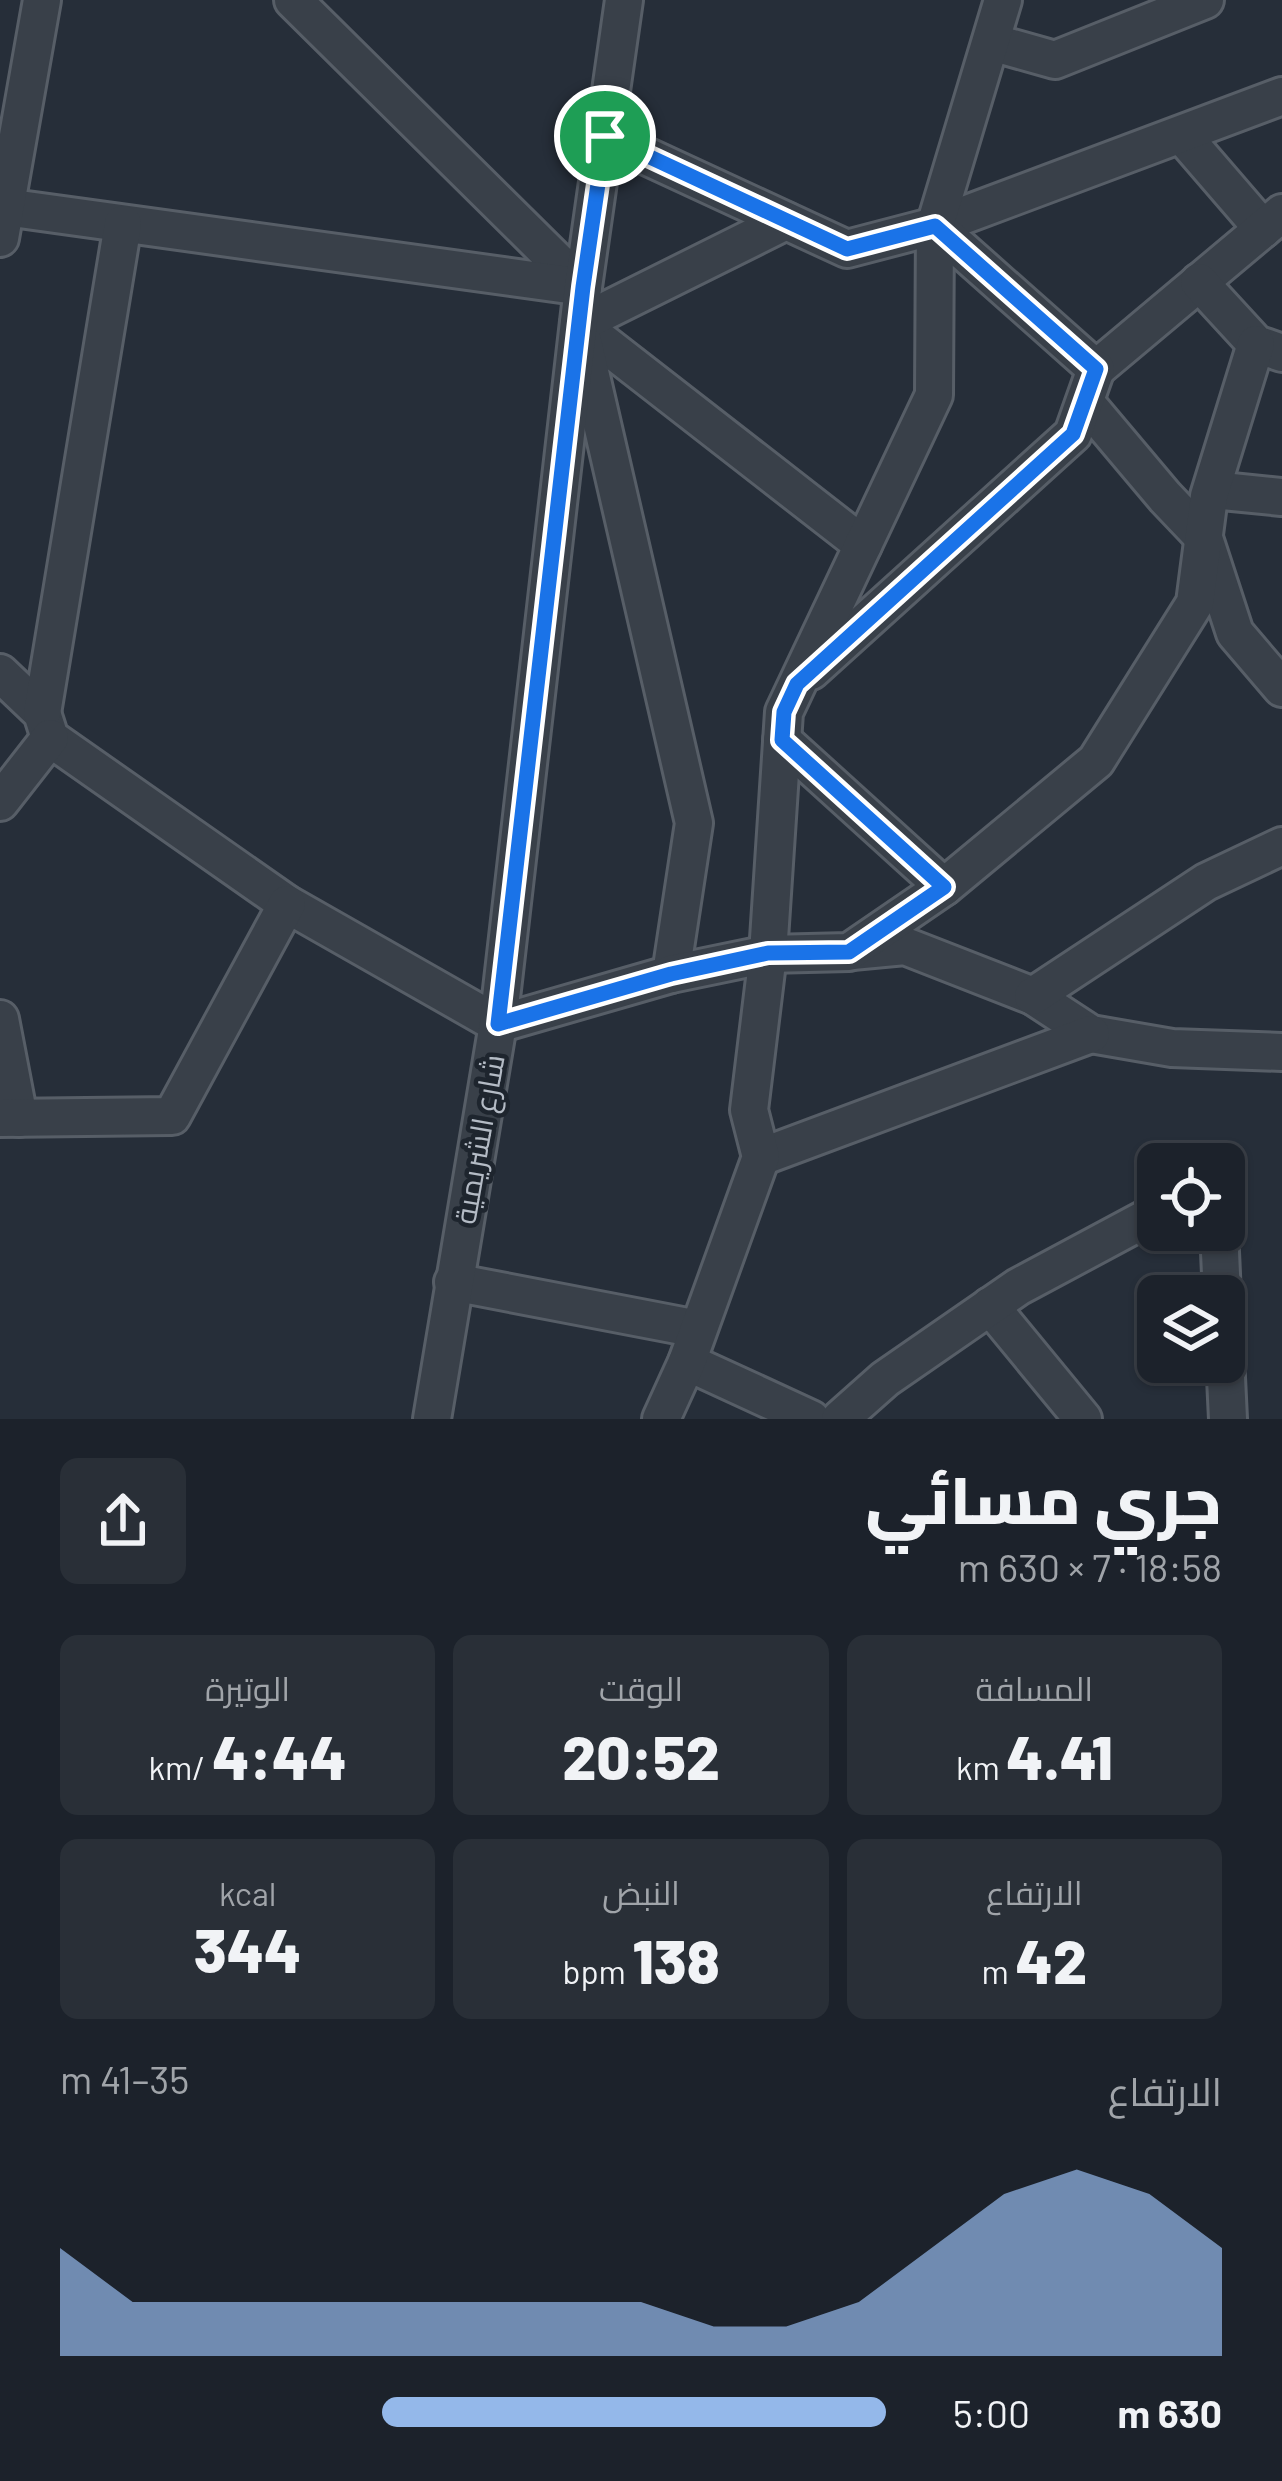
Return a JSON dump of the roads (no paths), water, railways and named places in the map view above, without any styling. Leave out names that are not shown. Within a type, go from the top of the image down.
[{"type":"street","points":[[42,0],[12,105],[3,223],[123,224],[581,305],[786,221]]},
{"type":"street","points":[[293,0],[581,305],[863,545]]},
{"type":"street","name":"شارع الشريمية","points":[[432,1419],[498,1024],[581,305],[624,0]]},
{"type":"street","points":[[661,1419],[761,1157],[749,1110],[768,953],[784,712],[934,394],[935,226],[1004,0]]},
{"type":"street","points":[[991,42],[1055,60],[1205,0]]},
{"type":"street","points":[[605,136],[847,249],[935,226],[1282,95]]},
{"type":"street","points":[[797,684],[1073,434],[1090,386],[1199,282],[1272,221],[1182,135]]},
{"type":"street","points":[[0,802],[46,725],[123,224]]},
{"type":"street","points":[[935,226],[1090,386],[1165,497],[1204,538],[1235,634],[1282,688]]},
{"type":"street","points":[[849,952],[944,887],[1096,761],[1196,603],[1212,490],[1269,348],[1199,282]]},
{"type":"street","points":[[581,305],[694,823],[671,974]]},
{"type":"street","points":[[1212,490],[1282,497]]},
{"type":"street","points":[[0,673],[46,725],[287,904],[498,1024],[671,974],[768,953],[905,946],[1033,996],[1091,1034],[1172,1048],[1282,1052]]},
{"type":"street","points":[[782,740],[944,887]]},
{"type":"street","points":[[1033,996],[1206,882],[1282,846]]},
{"type":"street","points":[[0,1019],[9,1118],[172,1116],[287,904]]},
{"type":"street","points":[[761,1157],[1091,1034]]},
{"type":"street","points":[[840,1419],[885,1379],[1018,1287],[1137,1223]]},
{"type":"street","points":[[453,1282],[693,1345],[811,1419]]},
{"type":"street","points":[[990,1306],[1083,1419]]},
{"type":"street","points":[[1226,1383],[1228,1419]]}]
